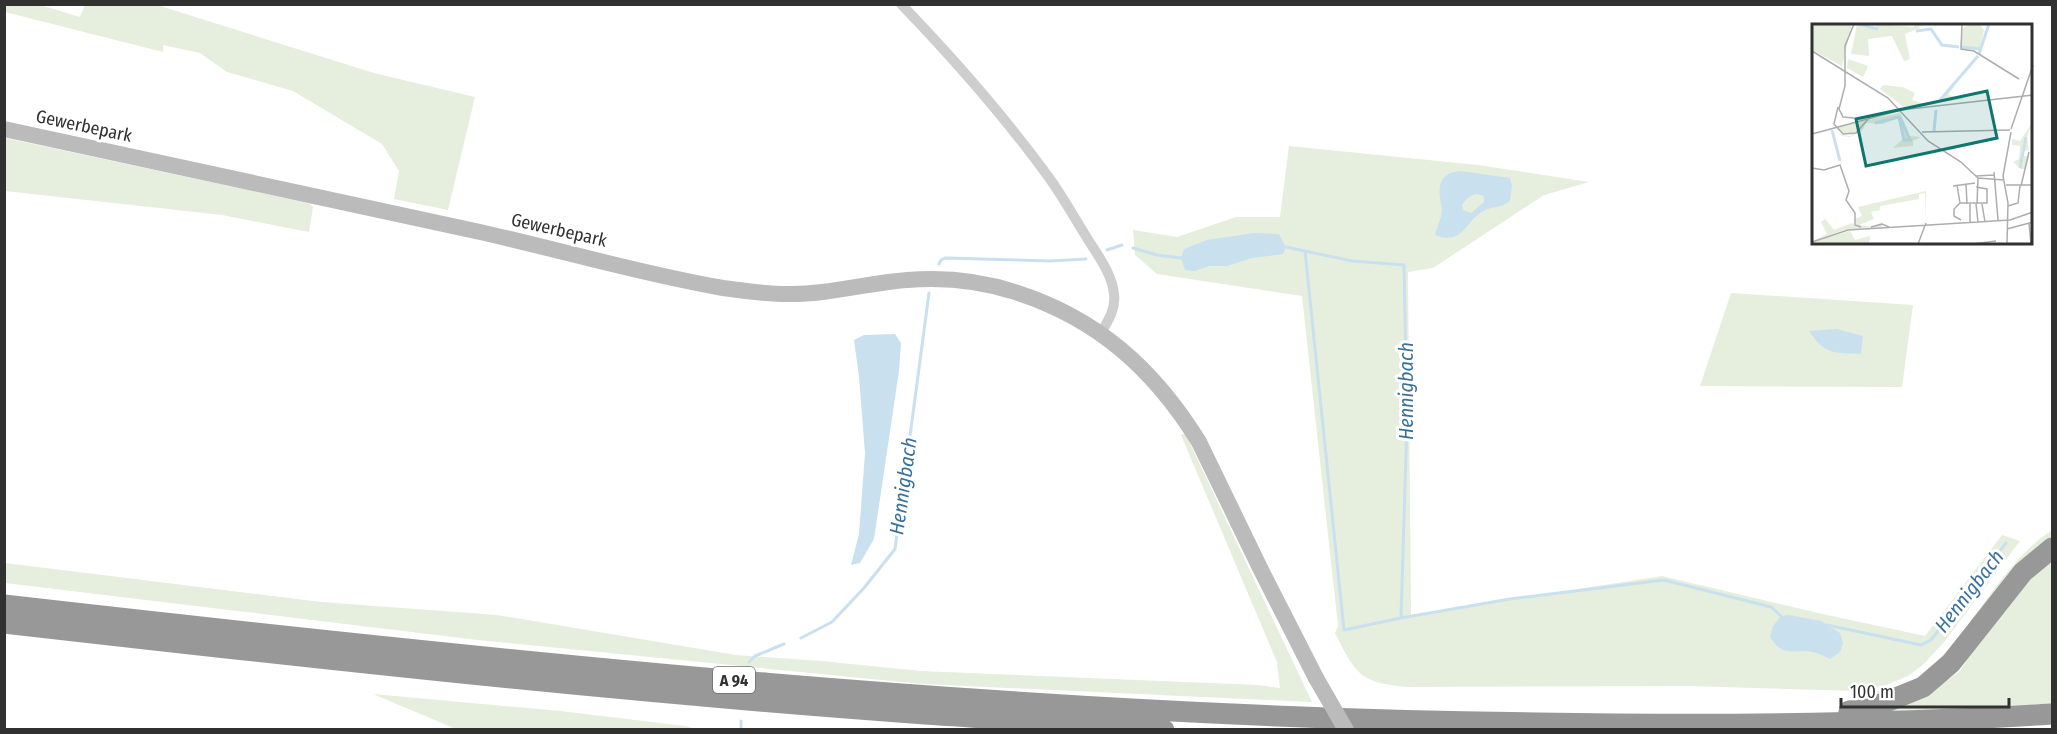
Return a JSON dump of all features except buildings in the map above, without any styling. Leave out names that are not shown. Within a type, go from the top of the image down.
[{"type":"highway","points":[[1801,724],[1829,713],[1869,709],[1923,687],[1951,663],[2023,572],[2052,548]]},
{"type":"highway","name":"A 94","points":[[4,604],[421,651],[653,673],[1086,707],[1335,719],[1640,725],[1801,724],[2052,714]]},
{"type":"highway","name":"A 94","points":[[4,623],[288,656],[550,682],[805,705],[1164,729]]},
{"type":"street","points":[[900,4],[937,41],[1051,180],[1104,266],[1113,284],[1115,302],[1101,333]]},
{"type":"street","name":"Gewerbepark","points":[[4,129],[453,226],[724,288],[787,294],[830,291],[909,280],[953,280],[979,283],[1016,292],[1059,310],[1101,333],[1144,369],[1187,422],[1316,678],[1346,729]]},
{"type":"green space","points":[[4,5],[40,5],[80,17],[85,5],[157,5],[374,73],[475,97],[448,210],[394,199],[399,171],[382,144],[293,91],[227,72],[200,53],[163,45],[163,52],[5,12]]},
{"type":"green space","points":[[5,138],[308,203],[313,207],[309,232],[222,215],[5,191]]},
{"type":"green space","points":[[1289,146],[1478,165],[1589,182],[1544,195],[1433,268],[1408,272],[1411,615],[1662,576],[1925,636],[2002,535],[2020,541],[1944,642],[1924,664],[1908,676],[1886,685],[1858,691],[1689,686],[1406,687],[1368,679],[1354,667],[1335,633],[1338,626],[1302,296],[1157,274],[1135,255],[1133,230],[1177,237],[1236,217],[1280,217]]},
{"type":"green space","points":[[1731,293],[1913,305],[1902,387],[1700,386]]},
{"type":"green space","points":[[1185,433],[1312,702],[922,684],[478,640],[5,583],[5,563],[321,602],[497,615],[736,655],[921,671],[1258,685],[1280,688],[1277,662],[1181,435]]},
{"type":"green space","points":[[2052,530],[2052,545],[1924,682],[1875,700],[1871,693],[1908,683],[1938,661],[2015,563],[2032,545]]},
{"type":"green space","points":[[2052,557],[2052,706],[1885,712],[1932,691],[1960,671],[2024,583]]},
{"type":"green space","points":[[373,694],[561,711],[696,729],[456,729]]},
{"type":"water","points":[[1461,171],[1510,178],[1512,186],[1510,201],[1483,211],[1457,235],[1444,238],[1435,235],[1442,211],[1440,186],[1447,175]],"holes":[[[1477,194],[1484,196],[1484,202],[1471,213],[1463,210],[1462,205],[1470,196]]]},
{"type":"water","points":[[1254,233],[1279,234],[1286,247],[1283,254],[1252,258],[1227,266],[1209,266],[1195,271],[1185,270],[1181,258],[1184,249],[1207,240]]},
{"type":"water","points":[[1837,329],[1863,336],[1861,354],[1826,349],[1809,331]]},
{"type":"water","points":[[895,334],[901,343],[899,371],[874,539],[860,563],[851,565],[859,534],[865,453],[854,340],[864,335]]},
{"type":"water","points":[[1789,615],[1821,621],[1840,633],[1843,643],[1840,652],[1830,659],[1814,652],[1789,651],[1780,648],[1770,637],[1773,626],[1781,616]]},
{"type":"waterway","name":"Hennigbach","points":[[1107,250],[1122,245]]},
{"type":"waterway","name":"Hennigbach","points":[[1286,247],[1352,261],[1404,265],[1407,421],[1401,618],[1510,599],[1664,580],[1771,607],[1781,616]]},
{"type":"waterway","name":"Hennigbach","points":[[1133,248],[1157,255],[1181,258]]},
{"type":"waterway","name":"Hennigbach","points":[[1305,251],[1344,630],[1401,618]]},
{"type":"waterway","name":"Hennigbach","points":[[939,264],[945,258],[1050,261],[1086,259]]},
{"type":"waterway","name":"Hennigbach","points":[[801,638],[832,622],[864,588],[895,549],[929,293]]},
{"type":"waterway","name":"Hennigbach","points":[[1827,625],[1921,645],[1931,640],[2006,543]]},
{"type":"waterway","name":"Hennigbach","points":[[749,662],[755,656],[784,644]]},
{"type":"waterway","name":"Hennigbach","points":[[741,721],[741,730]]}]
